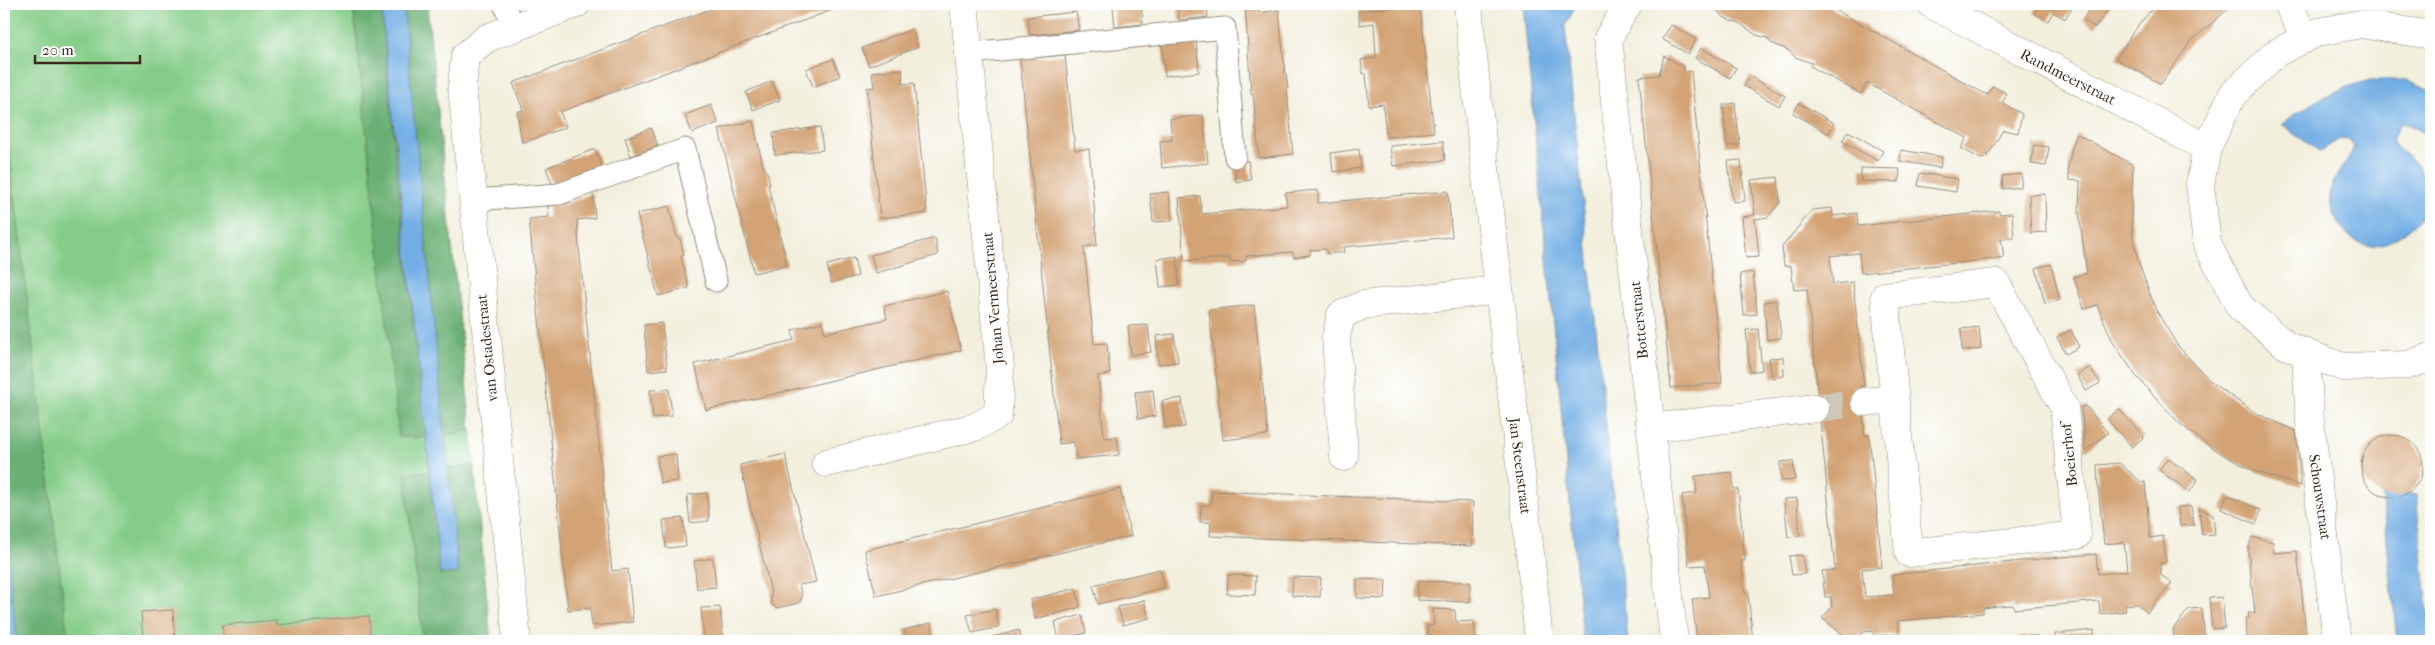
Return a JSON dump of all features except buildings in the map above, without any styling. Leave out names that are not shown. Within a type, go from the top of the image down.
[{"type":"street","points":[[509,16],[576,4]]},
{"type":"street","name":"Johan Vermeerstraat","points":[[826,463],[976,427],[998,415],[1000,368],[964,4]]},
{"type":"street","name":"Jan Steenstraat","points":[[1468,4],[1479,134],[1520,458],[1539,641]]},
{"type":"street","name":"Botterstraat","points":[[1628,4],[1608,38],[1674,641]]},
{"type":"street","name":"Randmeerstraat","points":[[1931,4],[2207,148]]},
{"type":"street","points":[[2288,4],[2305,39]]},
{"type":"street","name":"van Ostadestraat","points":[[509,16],[488,38],[465,56],[462,87],[516,641]]},
{"type":"street","points":[[2431,35],[2361,24],[2318,32],[2276,53],[2233,94],[2207,148],[2200,184],[2207,244],[2240,307],[2287,346],[2343,367],[2408,365],[2431,357]]},
{"type":"street","name":"Boeierhof","points":[[1996,283],[2064,407],[2077,535],[1909,553],[1893,399],[1885,296],[1996,283]]},
{"type":"street","points":[[1344,457],[1336,337],[1341,314],[1363,305],[1499,290]]},
{"type":"street","name":"Schouwstraat","points":[[2306,353],[2310,422],[2337,641]]},
{"type":"street","points":[[1864,402],[1893,399]]},
{"type":"street","points":[[1651,428],[1815,408]]},
{"type":"lane","points":[[970,53],[1225,28],[1235,157]]},
{"type":"lane","points":[[473,200],[559,194],[685,150],[716,281]]},
{"type":"green space","points":[[4,4],[353,4],[399,437],[426,437],[429,471],[405,474],[423,641],[68,641],[4,105]]},
{"type":"green space","points":[[353,4],[381,4],[426,437],[399,437]]},
{"type":"green space","points":[[403,4],[427,4],[471,430],[444,436]]},
{"type":"green space","points":[[4,105],[68,641],[17,641],[4,529]]},
{"type":"green space","points":[[471,430],[474,465],[448,469],[444,436]]},
{"type":"green space","points":[[474,465],[491,641],[463,641],[462,637],[444,641],[423,641],[405,474],[429,471],[440,574],[458,573],[448,469]]},
{"type":"water","points":[[381,4],[403,4],[458,573],[440,574]]},
{"type":"water","points":[[1523,4],[1577,4],[1565,26],[1628,641],[1583,641]]},
{"type":"water","points":[[2370,80],[2408,80],[2431,90],[2431,136],[2403,122],[2399,124],[2392,140],[2396,147],[2419,166],[2431,195],[2423,214],[2416,223],[2393,240],[2375,245],[2357,242],[2349,235],[2337,220],[2331,205],[2330,197],[2333,183],[2354,146],[2349,139],[2341,138],[2319,152],[2282,124],[2324,97]]},
{"type":"water","points":[[2382,492],[2416,494],[2431,641],[2397,641]]},
{"type":"water","points":[[4,529],[17,641],[4,641]]},
{"type":"tunnel","points":[[1815,408],[1865,402]]}]
